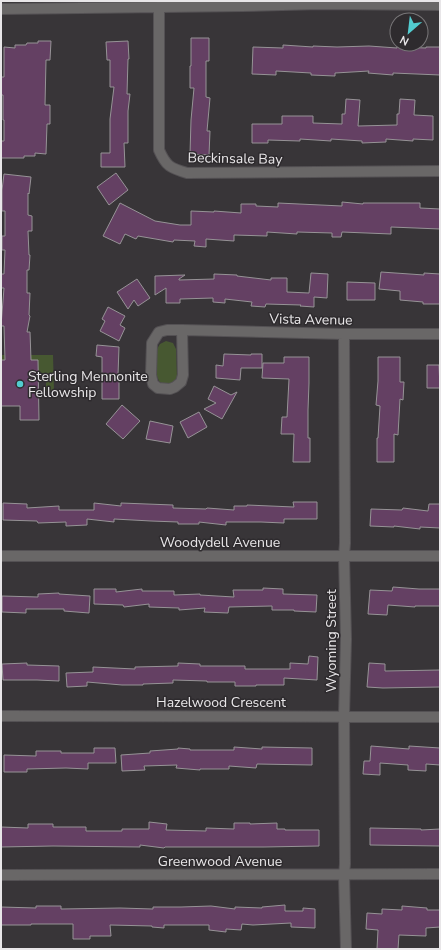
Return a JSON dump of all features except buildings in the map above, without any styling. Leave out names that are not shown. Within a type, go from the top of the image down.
[{"type":"street","points":[[1,9],[320,4],[440,6]]},
{"type":"street","name":"Beckinsale Bay","points":[[159,7],[159,150],[164,161],[169,166],[187,173],[440,171]]},
{"type":"street","name":"Vista Avenue","points":[[182,330],[183,375],[176,387],[170,389],[158,388],[153,384],[151,375],[152,343],[159,332],[167,330],[182,330],[344,334],[440,334]]},
{"type":"street","name":"Wyoming Street","points":[[344,334],[344,556],[346,639],[344,716],[344,875],[346,949]]},
{"type":"street","name":"Woodydell Avenue","points":[[1,556],[440,556]]},
{"type":"street","name":"Hazelwood Crescent","points":[[1,716],[440,716]]},
{"type":"street","name":"Greenwood Avenue","points":[[1,875],[440,874]]},
{"type":"green space","points":[[166,341],[173,343],[176,349],[177,377],[171,384],[161,383],[157,376],[157,349],[160,344]]},
{"type":"green space","points":[[1,355],[53,355],[54,391],[46,391],[46,373],[38,373],[38,360],[1,360]]},
{"type":"place","name":"Sterling Mennonite Fellowship","points":[[20,384]]}]
